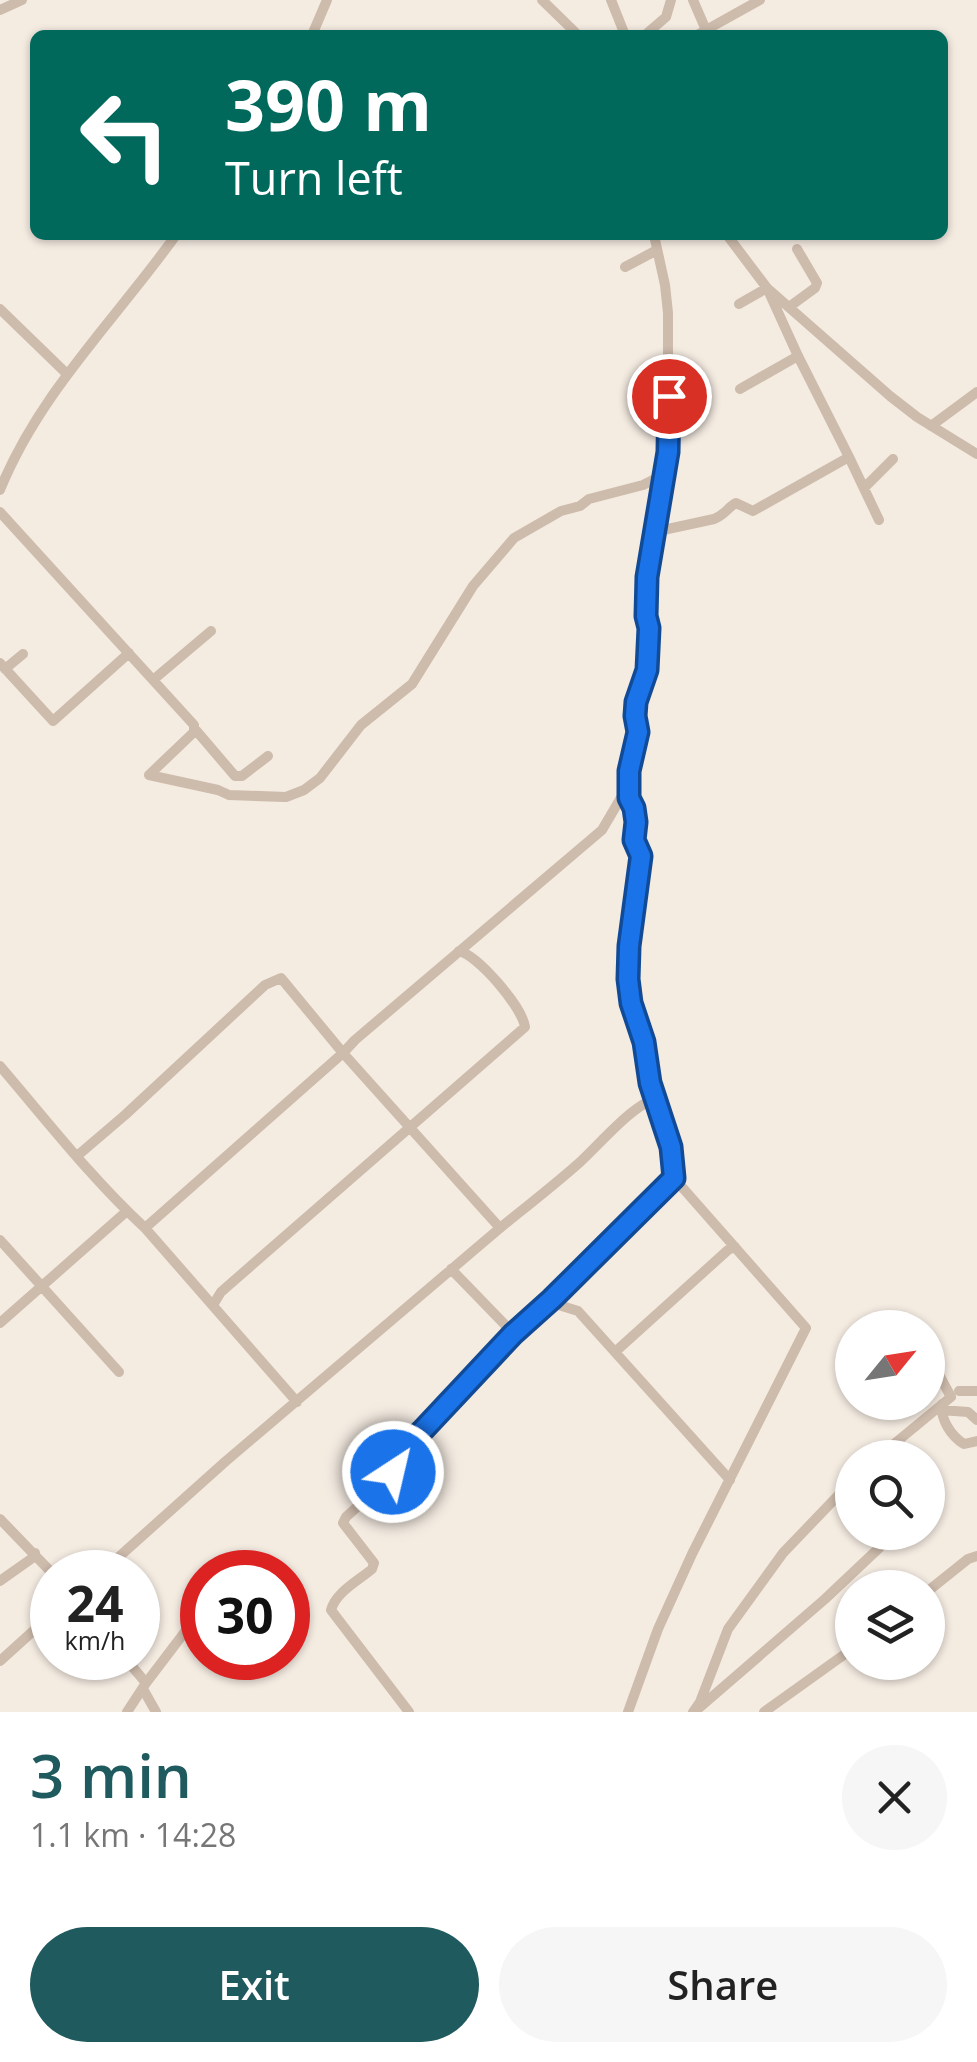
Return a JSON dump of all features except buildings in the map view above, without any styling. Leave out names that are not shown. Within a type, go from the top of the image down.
[{"type":"street","points":[[0,10],[21,0]]},
{"type":"street","points":[[314,30],[327,0]]},
{"type":"street","points":[[542,0],[573,30]]},
{"type":"street","points":[[611,0],[623,30]]},
{"type":"street","points":[[651,30],[666,17],[671,0]]},
{"type":"street","points":[[693,0],[701,30]]},
{"type":"street","points":[[707,30],[760,0]]},
{"type":"street","points":[[0,490],[39,414],[172,240]]},
{"type":"street","points":[[628,1712],[658,1629],[806,1328],[674,1178],[671,1147],[650,1083],[644,1042],[631,1003],[629,946],[641,856],[634,840],[636,822],[629,798],[629,771],[638,732],[635,708],[647,670],[646,592],[668,452],[668,313],[655,240]]},
{"type":"street","points":[[731,240],[767,288],[890,396],[977,454]]},
{"type":"street","points":[[789,307],[815,288],[817,282],[797,249]]},
{"type":"street","points":[[625,267],[658,250]]},
{"type":"street","points":[[738,304],[767,288]]},
{"type":"street","points":[[767,288],[879,520]]},
{"type":"street","points":[[0,309],[67,374]]},
{"type":"street","points":[[740,388],[798,356]]},
{"type":"street","points":[[931,426],[977,392]]},
{"type":"street","points":[[654,532],[714,520],[736,502],[753,511],[848,456]]},
{"type":"street","points":[[864,487],[893,459]]},
{"type":"street","points":[[194,728],[149,775],[229,795],[286,797],[304,790],[320,778],[361,724],[412,684],[474,586],[514,538],[560,511],[663,475]]},
{"type":"street","points":[[0,512],[194,725],[235,776],[242,776],[268,756]]},
{"type":"street","points":[[153,680],[212,630]]},
{"type":"street","points":[[23,654],[3,666],[53,722],[129,653]]},
{"type":"street","points":[[145,1228],[356,1040],[602,830],[629,784]]},
{"type":"street","points":[[213,1305],[221,1292],[524,1027],[523,1017],[488,973],[469,953],[459,951]]},
{"type":"street","points":[[77,1156],[265,985],[280,978],[500,1228]]},
{"type":"street","points":[[3,1074],[297,1402]]},
{"type":"street","points":[[127,1550],[226,1461],[578,1164],[631,1114],[656,1099]]},
{"type":"street","points":[[408,1712],[331,1610],[332,1603],[374,1563],[344,1523],[346,1517],[390,1476],[396,1456],[513,1334],[674,1178]]},
{"type":"street","points":[[0,1323],[127,1211]]},
{"type":"street","points":[[0,1240],[118,1372]]},
{"type":"street","points":[[615,1352],[735,1247]]},
{"type":"street","points":[[452,1269],[513,1334]]},
{"type":"street","points":[[549,1302],[578,1311],[730,1480]]},
{"type":"street","points":[[959,1391],[977,1392]]},
{"type":"street","points":[[945,1408],[968,1412],[977,1420]]},
{"type":"street","points":[[900,1440],[925,1420]]},
{"type":"street","points":[[944,1420],[956,1439],[964,1444],[977,1441]]},
{"type":"street","points":[[694,1712],[728,1628],[783,1553],[835,1499]]},
{"type":"street","points":[[0,1519],[31,1550]]},
{"type":"street","points":[[694,1712],[877,1550]]},
{"type":"street","points":[[945,1578],[977,1556]]},
{"type":"street","points":[[0,1581],[30,1559]]},
{"type":"street","points":[[0,1661],[30,1634]]},
{"type":"street","points":[[127,1712],[180,1638]]},
{"type":"street","points":[[764,1712],[835,1662]]},
{"type":"street","points":[[140,1680],[156,1712]]},
{"type":"route","points":[[393,1472],[396,1456],[513,1334],[674,1178],[671,1147],[650,1083],[628,979],[641,856],[634,840],[636,822],[629,798],[629,771],[638,732],[636,702],[647,670],[647,577],[668,452],[669,396]]}]
